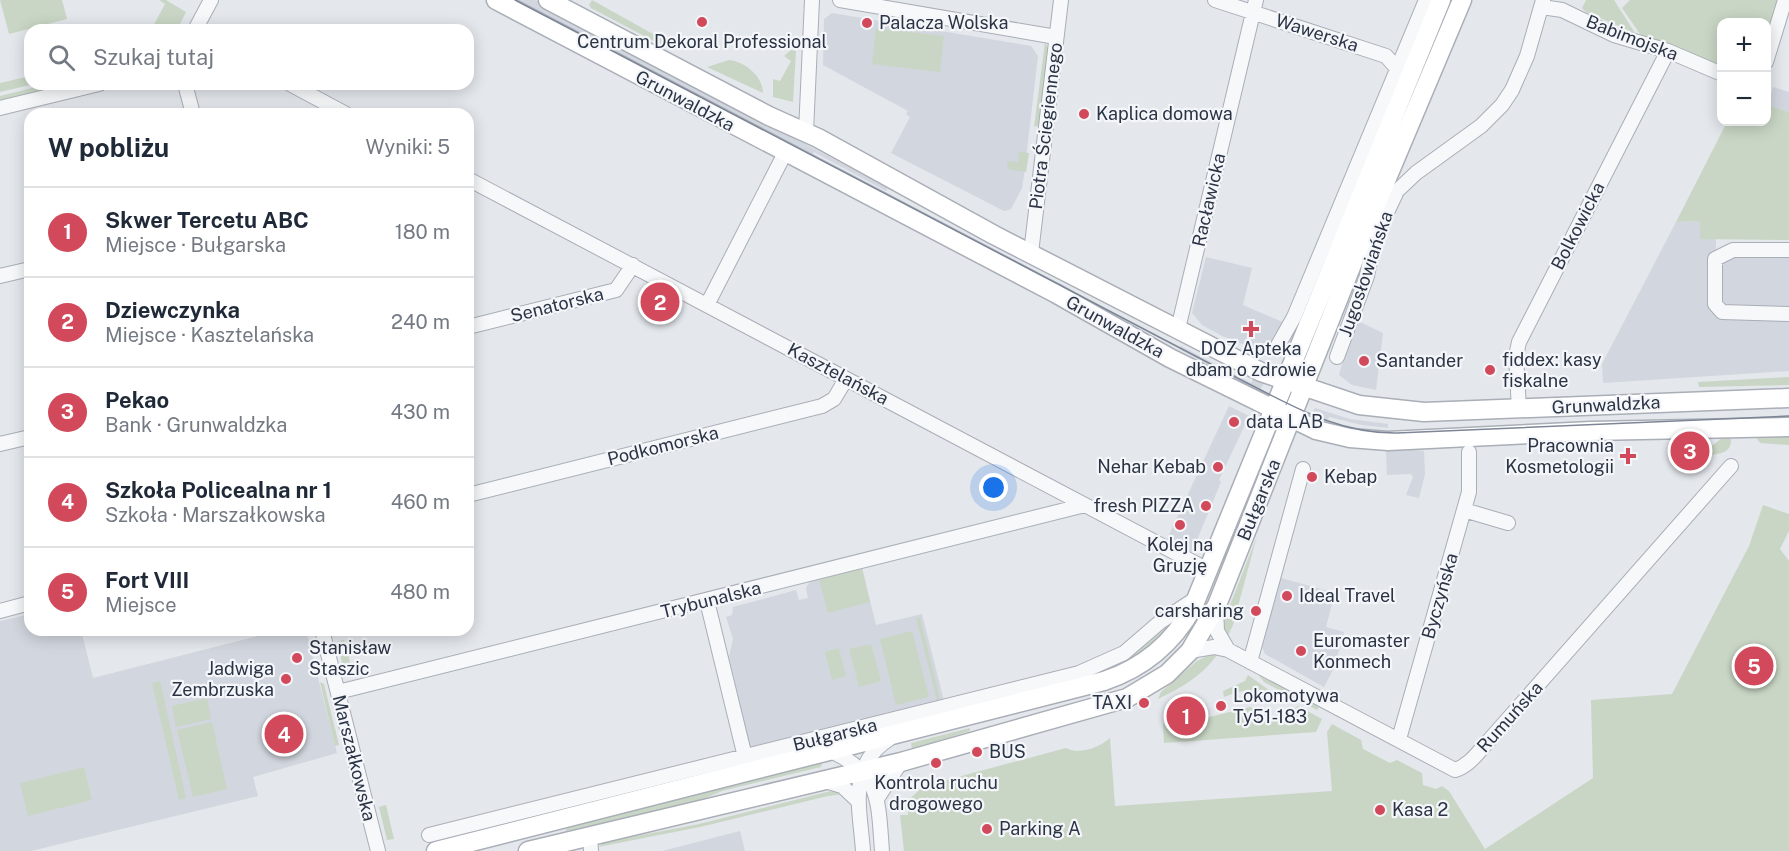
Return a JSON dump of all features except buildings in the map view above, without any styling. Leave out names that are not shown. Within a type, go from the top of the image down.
[{"type":"street","points":[[198,24],[211,0]]},
{"type":"street","name":"Grunwaldzka","points":[[496,0],[1044,287],[1170,358],[1292,420],[1341,436],[1388,441],[1600,431],[1789,427]]},
{"type":"street","name":"Grunwaldzka","points":[[548,0],[750,106],[806,132],[1031,253],[1261,372],[1359,405],[1391,410],[1449,412],[1789,398]]},
{"type":"street","points":[[806,132],[812,0]]},
{"type":"street","points":[[840,0],[1056,38]]},
{"type":"street","name":"Piotra Ściegiennego","points":[[1031,253],[1061,0]]},
{"type":"street","name":"Wawerska","points":[[1215,0],[1254,6],[1386,56],[1403,75]]},
{"type":"street","points":[[1277,347],[1294,317],[1403,75],[1409,43],[1426,0]]},
{"type":"street","name":"Jugosłowiańska","points":[[1284,380],[1403,75],[1442,0]]},
{"type":"street","name":"Jugosłowiańska","points":[[1305,387],[1372,214],[1462,0]]},
{"type":"street","points":[[1562,10],[1577,0]]},
{"type":"street","points":[[1771,48],[1785,0]]},
{"type":"street","name":"Jugosłowiańska","points":[[1337,357],[1367,276],[1374,240],[1397,191],[1416,173],[1481,126],[1503,105],[1523,64],[1543,3]]},
{"type":"street","name":"Babimojska","points":[[1543,3],[1614,35],[1668,51],[1717,72]]},
{"type":"street","name":"Racławicka","points":[[1178,329],[1254,6]]},
{"type":"street","name":"Bolkowicka","points":[[1519,409],[1516,356],[1519,342],[1668,51]]},
{"type":"street","points":[[0,108],[74,90]]},
{"type":"street","points":[[187,90],[191,108]]},
{"type":"street","points":[[301,90],[335,108]]},
{"type":"street","points":[[706,305],[785,153]]},
{"type":"street","name":"Kasztelańska","points":[[474,182],[1208,570]]},
{"type":"street","points":[[1789,250],[1732,250],[1715,259],[1715,304],[1722,312],[1789,314]]},
{"type":"street","name":"Senatorska","points":[[474,326],[616,290],[633,265]]},
{"type":"street","points":[[0,276],[24,270]]},
{"type":"street","name":"Podkomorska","points":[[474,493],[822,406],[834,399],[846,379]]},
{"type":"street","name":"Bułgarska","points":[[455,837],[894,736],[1123,675],[1148,660],[1171,640],[1183,624],[1197,597],[1284,380]]},
{"type":"street","name":"Bułgarska","points":[[528,851],[590,843],[820,780],[901,762],[1127,698],[1152,686],[1190,651],[1217,604],[1305,387]]},
{"type":"street","points":[[0,444],[24,438]]},
{"type":"street","name":"Byczyńska","points":[[1399,739],[1470,486],[1469,452]]},
{"type":"street","name":"Rumuńska","points":[[1190,651],[1214,647],[1228,650],[1455,770],[1464,767],[1731,466]]},
{"type":"street","name":"Bułgarska","points":[[1250,662],[1303,469]]},
{"type":"street","name":"Trybunalska","points":[[338,692],[1085,505]]},
{"type":"street","points":[[1464,510],[1508,523]]},
{"type":"street","name":"Bułgarska","points":[[433,843],[745,757],[1088,670],[1124,653],[1160,622],[1197,597]]},
{"type":"street","points":[[707,601],[745,757]]},
{"type":"street","points":[[1217,604],[1216,626],[1228,650]]},
{"type":"street","points":[[0,611],[24,605]]},
{"type":"street","name":"Marszałkowska","points":[[324,636],[378,851]]},
{"type":"street","points":[[863,851],[859,802],[862,770],[867,758],[875,748],[894,736]]},
{"type":"street","name":"Bułgarska","points":[[894,736],[887,744],[886,753],[891,759],[901,762]]},
{"type":"street","points":[[828,750],[854,762],[862,770],[877,799],[882,851]]},
{"type":"street","name":"Bułgarska","points":[[820,780],[829,770],[832,760],[828,750]]},
{"type":"street","points":[[877,799],[901,762]]},
{"type":"street","points":[[820,780],[842,786],[859,802]]},
{"type":"shaded area","points":[[508,0],[535,0],[888,188],[886,191],[814,152],[811,157]]},
{"type":"shaded area","points":[[832,13],[1031,46],[1038,56],[1024,176],[1022,188],[1011,209],[1004,211],[891,153],[910,117],[906,114],[908,111],[823,65],[824,19]]},
{"type":"shaded area","points":[[1773,87],[1789,92],[1789,112],[1771,106]]},
{"type":"shaded area","points":[[1700,221],[1700,239],[1716,239],[1716,254],[1789,256],[1789,371],[1603,383],[1602,364],[1676,222]]},
{"type":"shaded area","points":[[1206,257],[1252,268],[1243,305],[1285,323],[1275,348],[1265,344],[1263,349],[1255,349],[1222,336],[1202,325],[1192,313]]},
{"type":"shaded area","points":[[1354,319],[1383,333],[1376,390],[1352,385],[1339,375]]},
{"type":"shaded area","points":[[1181,346],[1251,383],[1255,375],[1265,381],[1259,392],[1179,349]]},
{"type":"shaded area","points":[[1229,406],[1249,416],[1219,480],[1221,482],[1192,552],[1167,539]]},
{"type":"shaded area","points":[[1315,408],[1350,419],[1388,424],[1388,428],[1362,425],[1329,417],[1325,427],[1310,418]]},
{"type":"shaded area","points":[[1386,451],[1424,451],[1425,474],[1419,498],[1406,495],[1413,477],[1411,474],[1387,475]]},
{"type":"shaded area","points":[[862,568],[876,625],[922,614],[944,701],[750,750],[729,656],[733,639],[726,617],[732,615],[733,607],[796,590],[799,600],[808,598],[806,588],[810,581]]},
{"type":"shaded area","name":"Euromaster Konmech","points":[[1281,578],[1335,593],[1326,627],[1344,632],[1334,668],[1324,687],[1265,654],[1262,647]]},
{"type":"shaded area","points":[[24,615],[24,636],[82,636],[93,678],[258,636],[308,636],[337,753],[253,777],[258,796],[31,851],[0,851],[0,621]]},
{"type":"shaded area","points":[[740,831],[745,851],[662,851]]},
{"type":"green space","points":[[0,0],[62,0],[67,19],[48,24],[24,24],[24,30],[9,34]]},
{"type":"green space","points":[[159,0],[166,0],[186,12],[180,24],[154,24],[165,4]]},
{"type":"green space","points":[[592,0],[662,39],[667,38],[670,43],[667,48],[591,8],[589,5]]},
{"type":"green space","points":[[1586,0],[1614,0],[1635,33],[1586,12],[1582,8]]},
{"type":"green space","points":[[1630,0],[1778,0],[1771,23],[1771,18],[1717,18],[1717,63],[1640,34],[1622,8]]},
{"type":"green space","points":[[876,28],[944,36],[940,72],[872,64]]},
{"type":"green space","points":[[1045,42],[1049,51],[1040,125],[1034,127]]},
{"type":"green space","points":[[791,50],[796,51],[793,102],[773,97],[773,79],[780,81],[791,61],[784,56]]},
{"type":"green space","points":[[729,60],[752,71],[760,81],[763,93],[707,67]]},
{"type":"green space","points":[[24,77],[24,86],[0,92],[0,83]]},
{"type":"green space","points":[[24,90],[49,90],[0,102],[0,96]]},
{"type":"green space","points":[[1771,106],[1789,112],[1789,240],[1700,239],[1700,221],[1676,222],[1725,126],[1771,126]]},
{"type":"green space","points":[[1019,152],[1029,153],[1026,172],[1007,169],[1008,161],[1018,162]]},
{"type":"green space","points":[[1789,377],[1789,385],[1699,387],[1698,382]]},
{"type":"green space","points":[[1765,433],[1789,433],[1789,445],[1760,443],[1756,437]]},
{"type":"green space","points":[[1723,437],[1731,438],[1730,447],[1721,453],[1708,455],[1707,445],[1713,445]]},
{"type":"green space","points":[[1763,505],[1789,514],[1789,531],[1780,549],[1789,561],[1789,851],[904,851],[900,815],[908,815],[908,809],[899,808],[924,786],[1066,748],[1083,751],[1100,745],[1110,738],[1115,806],[1332,791],[1327,732],[1332,724],[1361,740],[1363,749],[1390,763],[1397,760],[1422,773],[1423,785],[1436,789],[1442,786],[1449,791],[1485,849],[1593,778],[1591,700],[1672,694],[1749,546]]},
{"type":"green space","points":[[1257,536],[1233,625],[1227,638],[1223,628],[1225,618]]},
{"type":"green space","points":[[862,568],[870,602],[828,613],[819,579]]},
{"type":"green space","points":[[920,617],[940,699],[937,700],[916,618]]},
{"type":"green space","points":[[1179,617],[1146,650],[1135,657],[1109,670],[1079,679],[1123,660]]},
{"type":"green space","points":[[912,631],[929,697],[896,705],[880,639]]},
{"type":"green space","points":[[344,640],[352,669],[344,671],[337,642]]},
{"type":"green space","points":[[871,644],[881,681],[859,687],[849,649]]},
{"type":"green space","points":[[839,648],[846,676],[832,680],[825,652]]},
{"type":"green space","points":[[1209,655],[1217,655],[1198,675],[1158,699],[1161,692],[1197,661]]},
{"type":"green space","points":[[1257,673],[1320,705],[1317,710],[1264,682]]},
{"type":"green space","points":[[1248,675],[1276,695],[1250,690],[1224,697],[1223,691],[1245,681]]},
{"type":"green space","points":[[160,681],[186,798],[179,800],[152,683]]},
{"type":"green space","points":[[320,682],[324,684],[339,745],[335,746]]},
{"type":"green space","points":[[207,698],[211,719],[176,727],[172,706]]},
{"type":"green space","points":[[1298,706],[1322,719],[1316,732],[1164,743],[1163,724],[1175,721],[1177,725],[1250,707],[1289,726],[1299,717],[1291,712]]},
{"type":"green space","points":[[212,722],[227,789],[193,797],[177,730]]},
{"type":"green space","points":[[970,728],[970,731],[912,749],[911,743]]},
{"type":"green space","points":[[823,760],[821,767],[722,791],[689,805],[566,831],[566,829],[598,816]]},
{"type":"green space","points":[[84,767],[92,800],[28,816],[20,783]]},
{"type":"green space","points":[[835,790],[845,794],[828,796],[700,827],[598,847],[605,842],[699,824]]},
{"type":"green space","points":[[386,805],[394,839],[387,840],[379,807]]},
{"type":"tram line","points":[[515,0],[1245,382],[1337,424],[1356,429],[1397,433],[1789,416]]},
{"type":"place","name":"Centrum Dekoral Professional","points":[[702,22]]},
{"type":"place","name":"Palacza Wolska","points":[[867,23]]},
{"type":"place","name":"Kaplica domowa","points":[[1084,114]]},
{"type":"place","name":"Dziewczynka","points":[[660,302]]},
{"type":"place","name":"DOZ Apteka dbam o zdrowie","points":[[1251,329]]},
{"type":"place","name":"Santander","points":[[1364,361]]},
{"type":"place","name":"fiddex: kasy fiskalne","points":[[1490,370]]},
{"type":"place","name":"data LAB","points":[[1234,422]]},
{"type":"place","name":"Pekao","points":[[1690,451]]},
{"type":"place","name":"Pracownia Kosmetologii","points":[[1628,456]]},
{"type":"place","name":"Nehar Kebab","points":[[1218,467]]},
{"type":"place","name":"Kebap","points":[[1312,477]]},
{"type":"place","name":"fresh PIZZA","points":[[1206,506]]},
{"type":"place","name":"Kolej na Gruzję","points":[[1180,525]]},
{"type":"place","name":"Ideal Travel","points":[[1287,596]]},
{"type":"place","name":"carsharing","points":[[1256,611]]},
{"type":"place","name":"Euromaster Konmech","points":[[1301,651]]},
{"type":"place","name":"Stanisław Staszic","points":[[297,658]]},
{"type":"place","name":"Fort VIII","points":[[1754,666]]},
{"type":"place","name":"Jadwiga Zembrzuska","points":[[286,679]]},
{"type":"place","name":"TAXI","points":[[1144,703]]},
{"type":"place","name":"Lokomotywa Ty51-183","points":[[1221,706]]},
{"type":"place","name":"Skwer Tercetu ABC","points":[[1186,716]]},
{"type":"place","name":"Szkoła Policealna nr 1","points":[[284,734]]},
{"type":"place","name":"BUS","points":[[977,752]]},
{"type":"place","name":"Kontrola ruchu drogowego","points":[[936,763]]},
{"type":"place","name":"Kasa 2","points":[[1380,810]]},
{"type":"place","name":"Parking A","points":[[987,829]]}]
